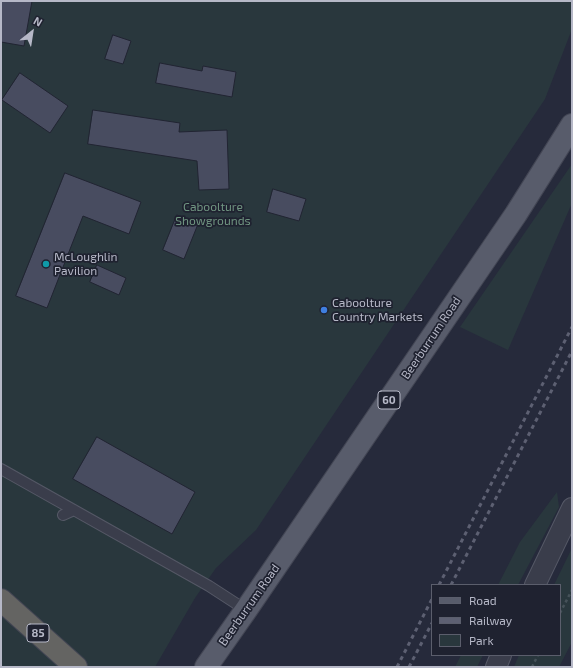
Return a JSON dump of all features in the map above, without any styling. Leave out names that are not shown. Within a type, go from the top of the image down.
[{"type":"highway","name":"85","points":[[1,600],[76,667]]},
{"type":"main road","name":"Beerburrum Road","points":[[206,667],[516,214],[572,125]]},
{"type":"street","points":[[535,584],[572,508]]},
{"type":"street","points":[[496,667],[501,656]]},
{"type":"lane","points":[[1,468],[204,584],[246,610]]},
{"type":"lane","points":[[27,483],[33,497]]},
{"type":"lane","points":[[63,515],[74,510]]},
{"type":"path","points":[[561,611],[572,590]]},
{"type":"path","points":[[532,667],[538,656]]},
{"type":"green space","name":"Caboolture Showgrounds","points":[[1,1],[572,1],[572,29],[545,99],[256,530],[216,568],[195,598],[155,667],[1,667]]},
{"type":"green space","points":[[572,164],[572,203],[508,350],[460,327]]},
{"type":"green space","points":[[557,492],[559,507],[519,584],[499,584],[520,542]]},
{"type":"green space","points":[[572,548],[572,642],[559,667],[514,667],[519,656],[561,656],[561,584],[554,584]]},
{"type":"green space","points":[[460,656],[482,656],[477,667],[455,667]]},
{"type":"building","points":[[1,1],[32,1],[24,46],[1,42]]},
{"type":"building","points":[[113,35],[131,41],[123,64],[105,59]]},
{"type":"building","points":[[160,63],[202,71],[203,66],[236,72],[232,97],[156,83]]},
{"type":"building","points":[[20,73],[68,106],[50,133],[2,100]]},
{"type":"building","points":[[93,110],[180,123],[179,132],[227,130],[229,189],[199,190],[197,161],[88,144]]},
{"type":"building","points":[[65,173],[141,202],[129,234],[83,216],[47,308],[16,296]]},
{"type":"building","points":[[273,189],[306,199],[299,221],[267,212]]},
{"type":"building","points":[[177,215],[198,224],[184,259],[163,250]]},
{"type":"building","points":[[97,265],[126,278],[119,295],[90,282]]},
{"type":"building","points":[[97,437],[195,492],[172,534],[73,479]]},
{"type":"railway","points":[[440,584],[572,327]]},
{"type":"railway","points":[[452,584],[572,351]]},
{"type":"railway","points":[[397,667],[431,601]]},
{"type":"railway","points":[[409,667],[431,625]]},
{"type":"place","name":"McLoughlin Pavilion","points":[[46,264]]},
{"type":"place","name":"Caboolture Country Markets","points":[[324,310]]}]
